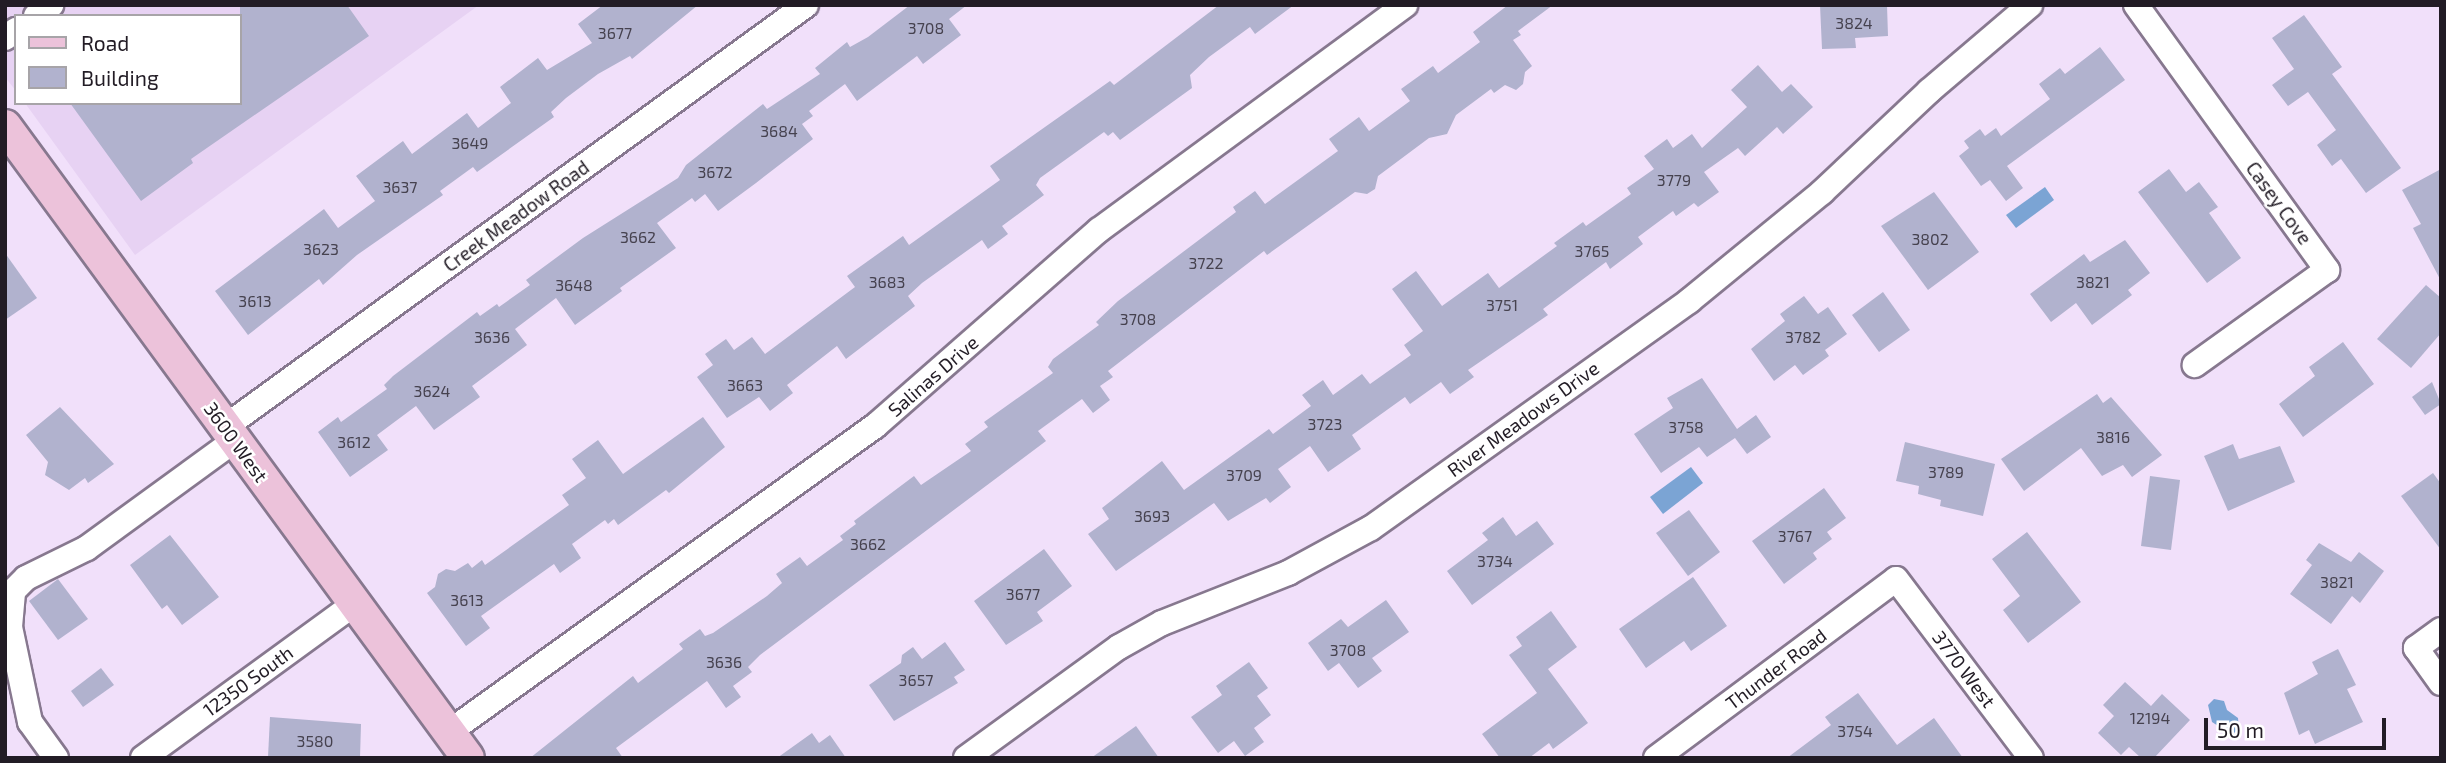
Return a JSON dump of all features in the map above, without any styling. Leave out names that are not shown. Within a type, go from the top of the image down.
[{"type":"main road","name":"3600 West","points":[[5,126],[468,758]]},
{"type":"street","name":"Creek Meadow Road","points":[[56,758],[30,722],[10,627],[13,591],[26,578],[87,548],[230,433],[806,5]]},
{"type":"street","name":"Salinas Drive","points":[[449,732],[875,426],[1099,230],[1405,5]]},
{"type":"street","name":"River Meadows Drive","points":[[966,758],[1119,648],[1162,623],[1289,573],[1371,528],[1689,301],[1822,192],[1929,91],[2030,5]]},
{"type":"street","name":"Casey Cove","points":[[2136,5],[2327,270],[2195,365]]},
{"type":"street","name":"Thunder Road","points":[[1656,758],[1896,579]]},
{"type":"street","name":"3770 West","points":[[1896,579],[2031,758]]},
{"type":"street","name":"12350 South","points":[[143,758],[354,604]]},
{"type":"street","points":[[2441,630],[2416,648],[2441,683]]},
{"type":"shaded area","points":[[5,5],[479,5],[135,255],[26,105],[242,105],[242,14],[14,14],[14,88],[5,77]]},
{"type":"water","points":[[2045,187],[2054,200],[2016,228],[2006,215]]},
{"type":"water","points":[[1691,467],[1703,483],[1663,514],[1650,497]]},
{"type":"water","points":[[2214,699],[2224,701],[2227,710],[2238,718],[2239,728],[2232,735],[2212,722],[2208,705]]},
{"type":"building","points":[[240,5],[347,5],[369,36],[191,159],[193,163],[141,201],[71,105],[242,105]]},
{"type":"building","points":[[603,5],[698,5],[632,59],[630,56],[598,74],[566,98],[551,112],[554,117],[477,172],[473,167],[440,191],[443,195],[357,255],[323,285],[319,279],[248,335],[215,291],[324,209],[338,228],[375,201],[356,176],[403,141],[412,154],[467,113],[478,128],[511,103],[500,87],[538,58],[547,70],[592,43],[578,24]]},
{"type":"building","points":[[910,5],[967,5],[949,19],[961,35],[923,64],[917,56],[857,101],[845,84],[809,111],[813,116],[802,124],[813,139],[756,183],[718,211],[705,194],[695,202],[692,198],[657,223],[676,248],[620,288],[622,291],[575,325],[556,298],[515,329],[527,345],[472,386],[480,397],[434,430],[416,406],[377,435],[388,450],[350,477],[318,432],[338,417],[341,422],[387,389],[384,385],[393,376],[477,312],[480,316],[497,304],[499,307],[530,285],[526,280],[583,238],[678,178],[686,165],[763,104],[767,109],[820,74],[815,68],[847,42],[850,47],[868,37]]},
{"type":"building","points":[[1219,5],[1294,5],[1255,34],[1250,27],[1209,57],[1190,75],[1192,88],[1120,140],[1113,132],[1108,136],[1104,132],[1040,178],[1036,185],[1044,195],[1002,226],[1008,234],[988,249],[982,240],[922,283],[908,296],[915,306],[846,359],[837,346],[787,385],[793,393],[770,411],[759,397],[727,418],[697,377],[713,365],[705,354],[726,339],[734,350],[752,337],[765,354],[855,287],[847,276],[903,236],[909,245],[1000,180],[990,166],[1110,81],[1114,85]]},
{"type":"building","points":[[1508,5],[1553,5],[1518,31],[1521,35],[1513,40],[1532,66],[1525,72],[1523,84],[1516,90],[1505,85],[1494,93],[1491,89],[1456,115],[1447,134],[1429,138],[1378,176],[1375,189],[1367,194],[1355,192],[1267,255],[1264,251],[1108,371],[1113,377],[1100,386],[1110,400],[1093,413],[1082,399],[1038,431],[1046,441],[760,655],[748,667],[752,672],[733,686],[741,697],[726,708],[707,681],[616,748],[623,758],[530,758],[633,676],[638,683],[683,649],[679,644],[700,629],[705,636],[713,633],[767,596],[782,583],[776,574],[800,557],[807,566],[843,540],[840,536],[856,524],[854,521],[914,476],[921,485],[971,451],[965,444],[988,427],[984,422],[1053,373],[1048,367],[1053,359],[1099,325],[1096,322],[1118,301],[1236,212],[1233,207],[1255,191],[1265,204],[1338,151],[1329,139],[1359,117],[1369,131],[1410,101],[1401,89],[1433,66],[1438,73],[1480,42],[1473,32]]},
{"type":"building","points":[[1820,5],[1887,5],[1888,36],[1855,38],[1856,48],[1822,49]]},
{"type":"building","points":[[2304,15],[2342,67],[2332,74],[2401,168],[2366,193],[2341,159],[2332,166],[2317,145],[2336,130],[2308,92],[2288,106],[2272,85],[2294,69],[2272,38]]},
{"type":"building","points":[[2100,47],[2125,80],[2007,166],[2023,188],[2006,201],[1990,180],[1981,186],[1959,156],[1969,148],[1964,141],[1980,129],[1985,136],[1996,128],[2001,136],[2050,99],[2039,84],[2060,68],[2065,74]]},
{"type":"building","points":[[1758,65],[1782,92],[1791,84],[1813,107],[1783,134],[1777,127],[1745,156],[1738,148],[1704,172],[1719,192],[1698,207],[1694,203],[1676,216],[1673,211],[1638,237],[1643,244],[1610,269],[1606,262],[1543,309],[1548,315],[1468,370],[1474,377],[1450,394],[1441,382],[1410,404],[1405,397],[1352,435],[1361,449],[1328,472],[1310,446],[1278,469],[1291,487],[1270,503],[1266,498],[1228,521],[1214,503],[1116,571],[1088,534],[1109,519],[1102,508],[1162,461],[1184,490],[1269,429],[1273,434],[1311,406],[1302,395],[1323,380],[1333,395],[1362,374],[1370,384],[1411,355],[1404,345],[1423,331],[1392,289],[1416,271],[1442,306],[1488,273],[1499,288],[1557,246],[1554,243],[1583,222],[1586,226],[1631,194],[1627,188],[1654,169],[1644,156],[1667,139],[1673,148],[1692,134],[1702,148],[1747,107],[1731,90]]},
{"type":"building","points":[[2169,169],[2186,192],[2199,182],[2218,207],[2209,213],[2241,258],[2207,283],[2138,192]]},
{"type":"building","points":[[2441,169],[2441,281],[2413,228],[2421,224],[2402,190]]},
{"type":"building","points":[[1934,192],[1979,252],[1928,290],[1881,226]]},
{"type":"building","points":[[2125,240],[2150,273],[2128,290],[2132,295],[2092,325],[2076,303],[2051,322],[2030,294],[2084,254],[2090,262]]},
{"type":"building","points":[[5,253],[37,298],[5,320]]},
{"type":"building","points":[[2426,285],[2441,298],[2441,333],[2411,368],[2377,339]]},
{"type":"building","points":[[1883,292],[1910,330],[1879,352],[1852,315]]},
{"type":"building","points":[[1804,296],[1818,314],[1828,307],[1847,334],[1825,350],[1829,356],[1803,375],[1795,365],[1774,381],[1751,349],[1785,321],[1780,314]]},
{"type":"building","points":[[2343,342],[2374,384],[2303,437],[2279,404],[2315,376],[2309,367]]},
{"type":"building","points":[[1702,378],[1737,429],[1756,415],[1771,437],[1747,454],[1735,438],[1707,457],[1699,447],[1661,473],[1634,434],[1673,408],[1667,398]]},
{"type":"building","points":[[2432,382],[2441,404],[2425,415],[2412,397]]},
{"type":"building","points":[[2097,394],[2103,403],[2111,397],[2162,455],[2132,477],[2123,465],[2102,476],[2081,448],[2024,491],[2001,459]]},
{"type":"building","points":[[60,407],[114,464],[88,483],[85,478],[69,490],[45,475],[48,462],[26,435]]},
{"type":"building","points":[[703,417],[725,447],[669,493],[666,490],[618,525],[614,519],[608,524],[605,520],[572,544],[581,558],[560,573],[554,564],[481,616],[490,628],[466,646],[427,593],[435,587],[438,574],[446,569],[455,571],[468,563],[472,568],[482,560],[485,565],[569,505],[562,495],[586,478],[572,459],[598,440],[623,474]]},
{"type":"building","points":[[1905,442],[1995,464],[1983,516],[1940,506],[1941,500],[1918,494],[1919,486],[1896,481]]},
{"type":"building","points":[[2233,444],[2239,459],[2280,446],[2295,482],[2228,511],[2204,456]]},
{"type":"building","points":[[2433,473],[2441,484],[2441,550],[2401,496]]},
{"type":"building","points":[[2150,476],[2180,480],[2171,550],[2141,546]]},
{"type":"building","points":[[1824,488],[1846,518],[1827,532],[1832,539],[1813,553],[1817,559],[1784,584],[1752,541]]},
{"type":"building","points":[[1689,510],[1720,552],[1688,576],[1656,533]]},
{"type":"building","points":[[1503,517],[1516,536],[1537,521],[1554,544],[1472,605],[1447,571],[1488,540],[1482,533]]},
{"type":"building","points":[[2027,532],[2081,602],[2028,643],[2003,610],[2020,596],[1992,559]]},
{"type":"building","points":[[170,535],[219,597],[182,625],[167,605],[162,609],[130,565]]},
{"type":"building","points":[[2319,543],[2351,562],[2359,552],[2384,571],[2360,603],[2352,596],[2331,624],[2290,594],[2312,565],[2306,560]]},
{"type":"building","points":[[1044,549],[1072,586],[1037,612],[1043,621],[1006,645],[974,601]]},
{"type":"building","points":[[1693,577],[1727,626],[1691,651],[1684,641],[1646,668],[1619,629]]},
{"type":"building","points":[[58,579],[88,619],[58,640],[29,601]]},
{"type":"building","points":[[1386,600],[1409,632],[1372,658],[1382,671],[1358,688],[1339,663],[1328,671],[1308,643],[1341,619],[1348,627]]},
{"type":"building","points":[[1551,611],[1577,647],[1548,669],[1588,723],[1553,749],[1549,743],[1529,758],[1500,758],[1482,734],[1537,693],[1509,655],[1522,646],[1516,637]]},
{"type":"building","points":[[945,642],[965,670],[954,677],[958,683],[894,721],[869,685],[901,663],[902,655],[913,647],[922,659]]},
{"type":"building","points":[[2338,649],[2356,685],[2347,689],[2363,722],[2315,744],[2309,730],[2299,735],[2284,693],[2318,674],[2312,662]]},
{"type":"building","points":[[1249,662],[1268,688],[1257,696],[1271,715],[1254,728],[1264,742],[1245,756],[1234,741],[1218,753],[1191,717],[1222,695],[1216,686]]},
{"type":"building","points":[[101,668],[114,685],[83,707],[71,691]]},
{"type":"building","points":[[2125,682],[2151,706],[2162,694],[2190,720],[2154,758],[2141,758],[2129,747],[2121,755],[2098,733],[2114,716],[2103,705]]},
{"type":"building","points":[[1858,693],[1897,745],[1934,718],[1963,758],[1787,758],[1831,725],[1825,717]]},
{"type":"building","points":[[270,717],[361,724],[360,758],[268,757]]},
{"type":"building","points":[[1136,726],[1159,758],[1091,758]]},
{"type":"building","points":[[812,733],[819,743],[830,735],[846,758],[777,758]]}]
